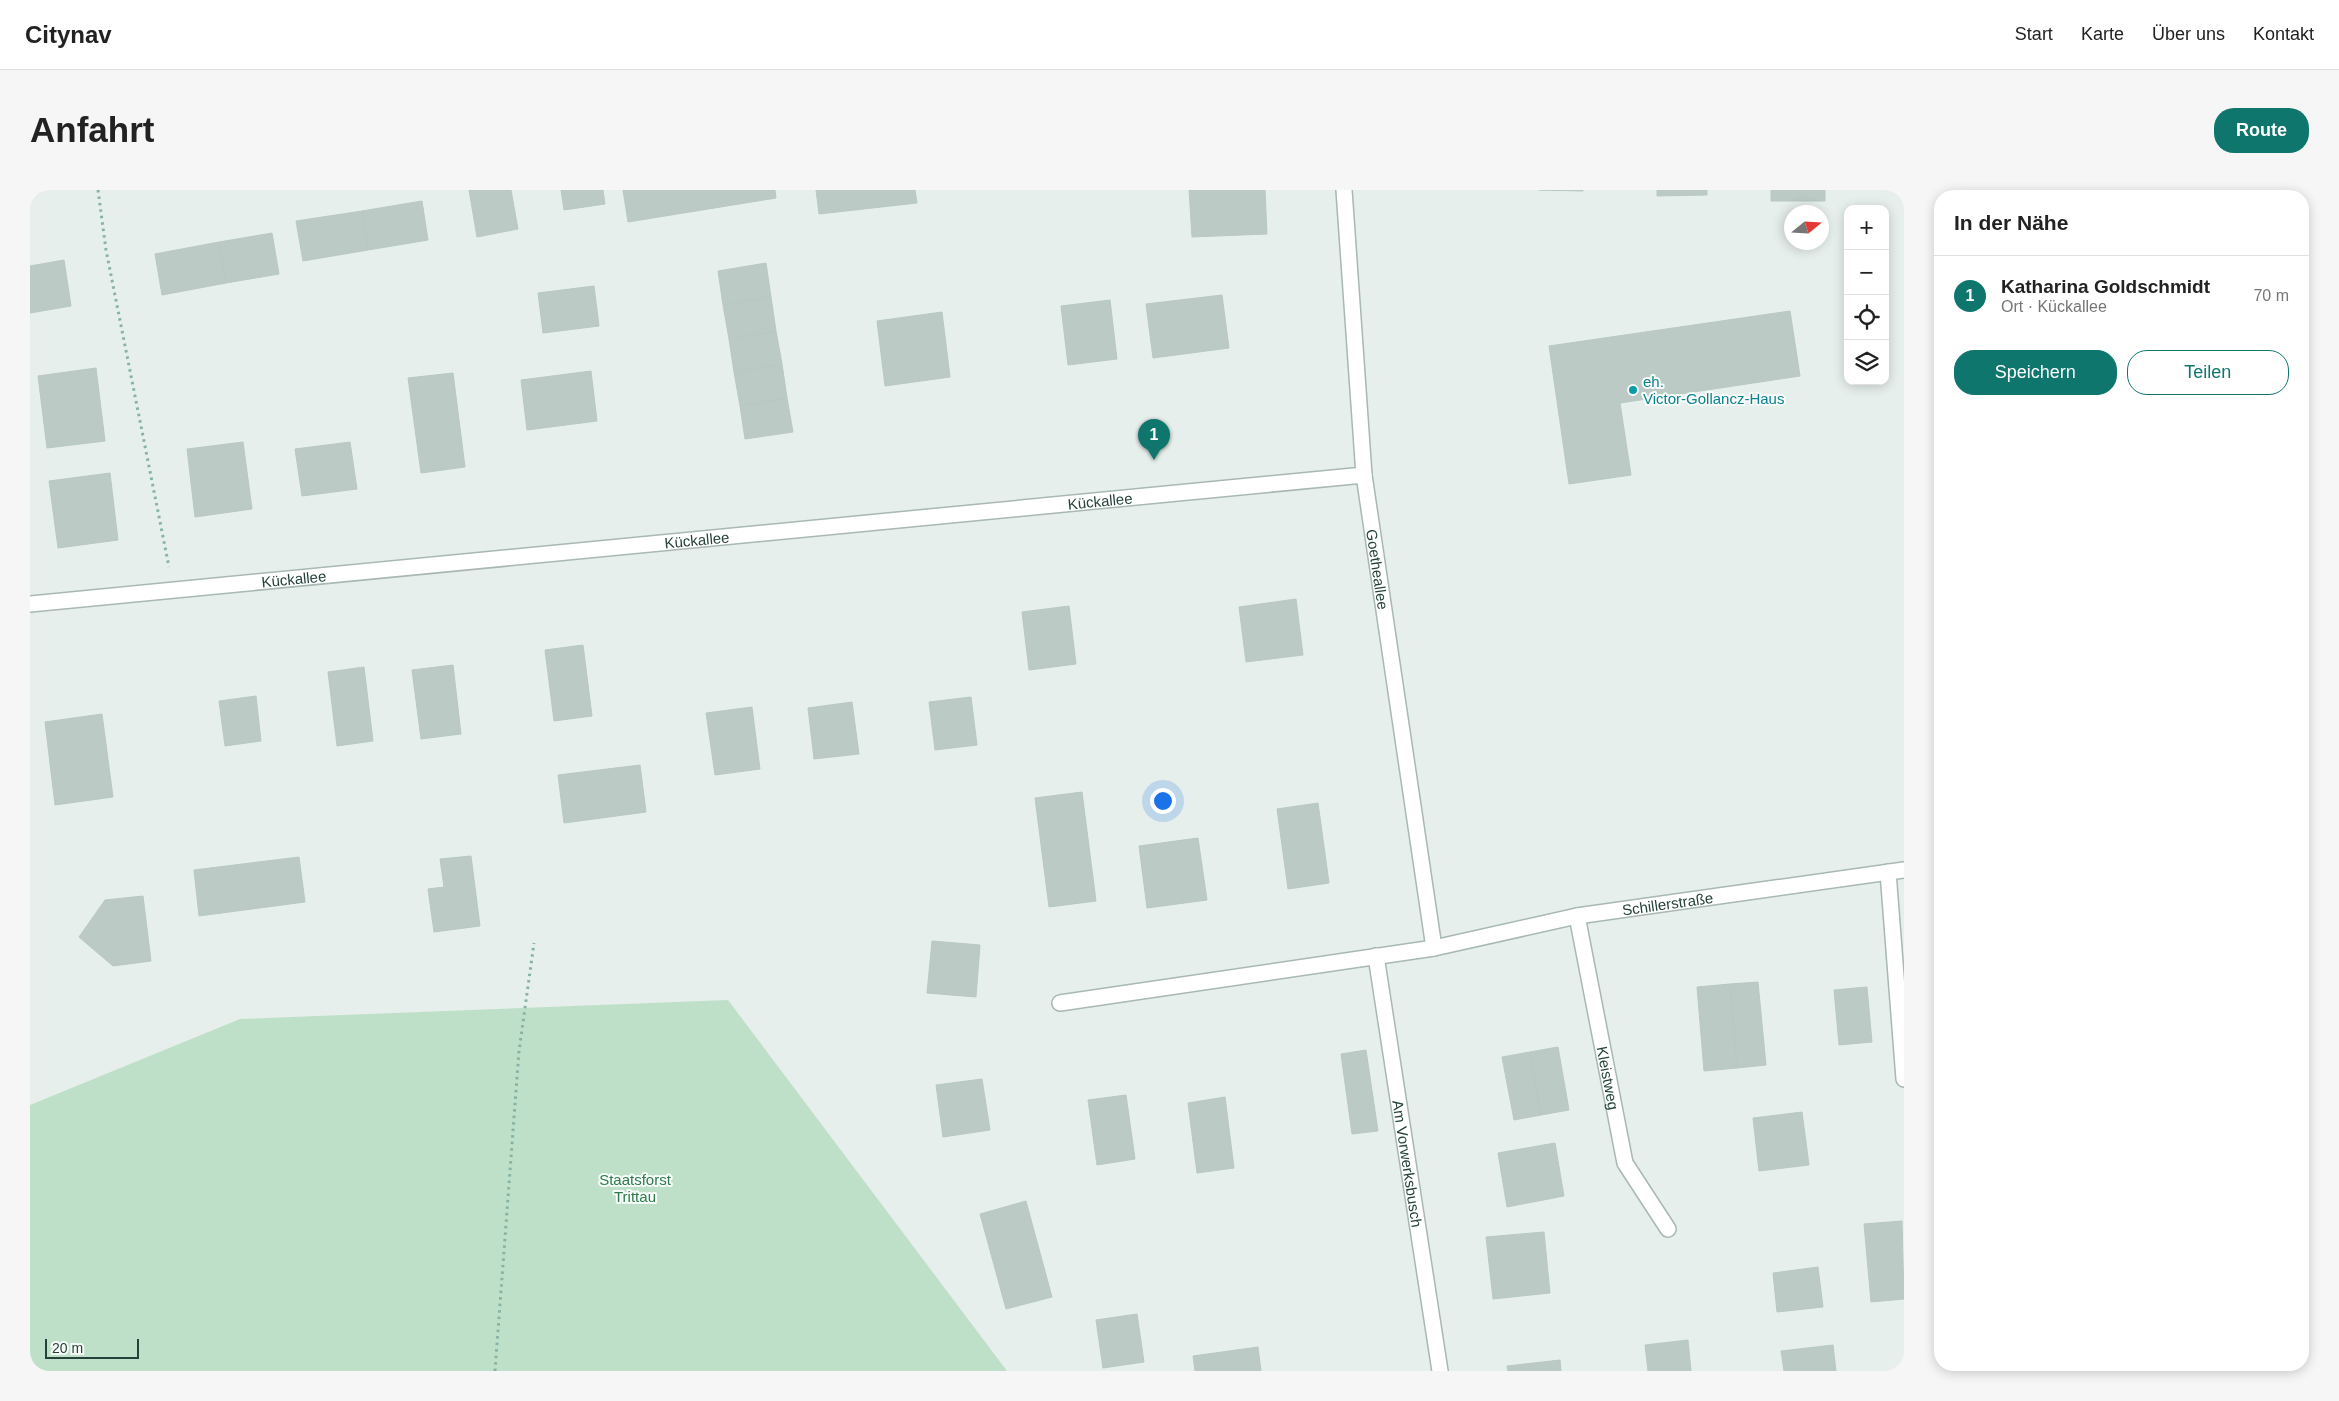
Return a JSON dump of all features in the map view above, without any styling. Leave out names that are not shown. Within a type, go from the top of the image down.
[{"type":"street","name":"Goetheallee","points":[[1344,190],[1364,475],[1434,948]]},
{"type":"street","name":"Kückallee","points":[[30,604],[1364,475]]},
{"type":"street","name":"Schillerstraße","points":[[1434,948],[1577,916],[1904,870]]},
{"type":"street","points":[[1888,872],[1904,1079]]},
{"type":"street","name":"Kleistweg","points":[[1577,916],[1625,1163],[1668,1229]]},
{"type":"street","points":[[1060,1003],[1434,948]]},
{"type":"street","name":"Am Vorwerksbusch","points":[[1376,956],[1440,1371]]},
{"type":"path","points":[[98,190],[106,250],[173,590]]},
{"type":"path","points":[[495,1371],[519,1051],[534,943]]},
{"type":"green space","name":"Staatsforst Trittau","points":[[728,1000],[1007,1371],[30,1371],[30,1105],[240,1019]]},
{"type":"building","points":[[469,190],[511,190],[518,229],[477,237]]},
{"type":"building","points":[[561,190],[603,190],[605,204],[564,210]]},
{"type":"building","points":[[623,190],[775,190],[776,198],[628,222]]},
{"type":"building","points":[[816,190],[915,190],[917,203],[819,214]]},
{"type":"building","points":[[1189,190],[1265,190],[1267,234],[1192,237]]},
{"type":"building","points":[[1539,190],[1583,190],[1583,191]]},
{"type":"building","points":[[1657,190],[1707,190],[1707,195],[1657,196]]},
{"type":"building","points":[[1771,190],[1825,190],[1825,201],[1771,201]]},
{"type":"building","points":[[422,201],[428,240],[368,250],[362,211]]},
{"type":"building","points":[[362,211],[368,250],[303,261],[296,221]]},
{"type":"building","points":[[272,233],[279,274],[226,283],[219,242]]},
{"type":"building","points":[[219,242],[226,283],[162,295],[155,254]]},
{"type":"building","points":[[64,260],[71,306],[30,313],[30,266]]},
{"type":"building","points":[[766,263],[771,297],[723,305],[718,271]]},
{"type":"building","points":[[594,286],[599,326],[543,333],[538,293]]},
{"type":"building","points":[[1222,295],[1229,348],[1153,358],[1146,304]]},
{"type":"building","points":[[771,297],[776,331],[729,339],[723,305]]},
{"type":"building","points":[[1110,300],[1117,359],[1068,365],[1061,306]]},
{"type":"building","name":"eh. Victor-Gollancz-Haus","points":[[1790,311],[1800,376],[1620,403],[1631,475],[1569,484],[1549,346]]},
{"type":"building","points":[[942,312],[950,377],[885,386],[877,321]]},
{"type":"building","points":[[776,331],[782,364],[734,372],[729,339]]},
{"type":"building","points":[[782,364],[787,398],[740,406],[734,372]]},
{"type":"building","points":[[96,368],[105,441],[47,448],[38,376]]},
{"type":"building","points":[[591,371],[597,421],[527,430],[521,380]]},
{"type":"building","points":[[453,373],[465,467],[421,473],[408,378]]},
{"type":"building","points":[[787,398],[793,432],[745,439],[740,406]]},
{"type":"building","points":[[243,442],[252,509],[195,517],[187,449]]},
{"type":"building","points":[[350,442],[357,489],[302,496],[295,449]]},
{"type":"building","points":[[110,473],[118,540],[58,548],[49,481]]},
{"type":"building","points":[[1296,599],[1303,655],[1246,662],[1239,607]]},
{"type":"building","points":[[1069,606],[1076,664],[1029,670],[1022,612]]},
{"type":"building","points":[[583,645],[592,716],[554,721],[545,650]]},
{"type":"building","points":[[453,665],[461,734],[421,739],[412,670]]},
{"type":"building","points":[[364,667],[373,741],[337,746],[328,672]]},
{"type":"building","points":[[256,696],[261,741],[225,746],[219,701]]},
{"type":"building","points":[[971,697],[977,745],[935,750],[929,702]]},
{"type":"building","points":[[852,702],[859,754],[814,759],[808,708]]},
{"type":"building","points":[[752,707],[760,769],[715,775],[706,713]]},
{"type":"building","points":[[102,714],[113,797],[55,805],[45,722]]},
{"type":"building","points":[[640,765],[646,812],[564,823],[558,775]]},
{"type":"building","points":[[1082,792],[1096,901],[1049,907],[1035,798]]},
{"type":"building","points":[[1318,803],[1329,883],[1288,889],[1277,809]]},
{"type":"building","points":[[1198,838],[1207,900],[1147,908],[1139,846]]},
{"type":"building","points":[[471,856],[480,926],[434,932],[428,889],[444,887],[440,859]]},
{"type":"building","points":[[299,857],[305,902],[199,916],[194,870]]},
{"type":"building","points":[[143,896],[151,961],[113,966],[79,937],[105,900]]},
{"type":"building","points":[[932,941],[980,945],[976,997],[927,993]]},
{"type":"building","points":[[1758,982],[1766,1065],[1737,1068],[1730,984]]},
{"type":"building","points":[[1730,984],[1737,1068],[1704,1071],[1697,987]]},
{"type":"building","points":[[1867,987],[1872,1042],[1839,1045],[1834,990]]},
{"type":"building","points":[[1558,1047],[1569,1110],[1541,1115],[1530,1052]]},
{"type":"building","points":[[1366,1050],[1378,1131],[1352,1134],[1341,1054]]},
{"type":"building","points":[[1530,1052],[1541,1115],[1514,1120],[1502,1057]]},
{"type":"building","points":[[982,1079],[990,1130],[943,1137],[936,1085]]},
{"type":"building","points":[[1126,1095],[1135,1159],[1097,1165],[1088,1100]]},
{"type":"building","points":[[1225,1097],[1234,1168],[1197,1173],[1188,1103]]},
{"type":"building","points":[[1802,1112],[1809,1165],[1759,1171],[1753,1118]]},
{"type":"building","points":[[1555,1143],[1564,1196],[1507,1207],[1498,1153]]},
{"type":"building","points":[[1026,1201],[1052,1297],[1006,1309],[980,1214]]},
{"type":"building","points":[[1902,1221],[1904,1299],[1871,1302],[1864,1224]]},
{"type":"building","points":[[1544,1232],[1550,1293],[1493,1299],[1486,1237]]},
{"type":"building","points":[[1818,1267],[1823,1307],[1777,1312],[1773,1273]]},
{"type":"building","points":[[1137,1314],[1144,1362],[1103,1368],[1096,1320]]},
{"type":"building","points":[[1688,1340],[1691,1371],[1648,1371],[1645,1345]]},
{"type":"building","points":[[1833,1345],[1836,1371],[1784,1371],[1781,1351]]},
{"type":"building","points":[[1258,1347],[1261,1371],[1195,1371],[1193,1356]]},
{"type":"building","points":[[1560,1360],[1561,1371],[1508,1371],[1507,1366]]},
{"type":"place","name":"eh. Victor-Gollancz-Haus","points":[[1633,390]]},
{"type":"place","name":"Katharina Goldschmidt","points":[[1154,460]]}]
